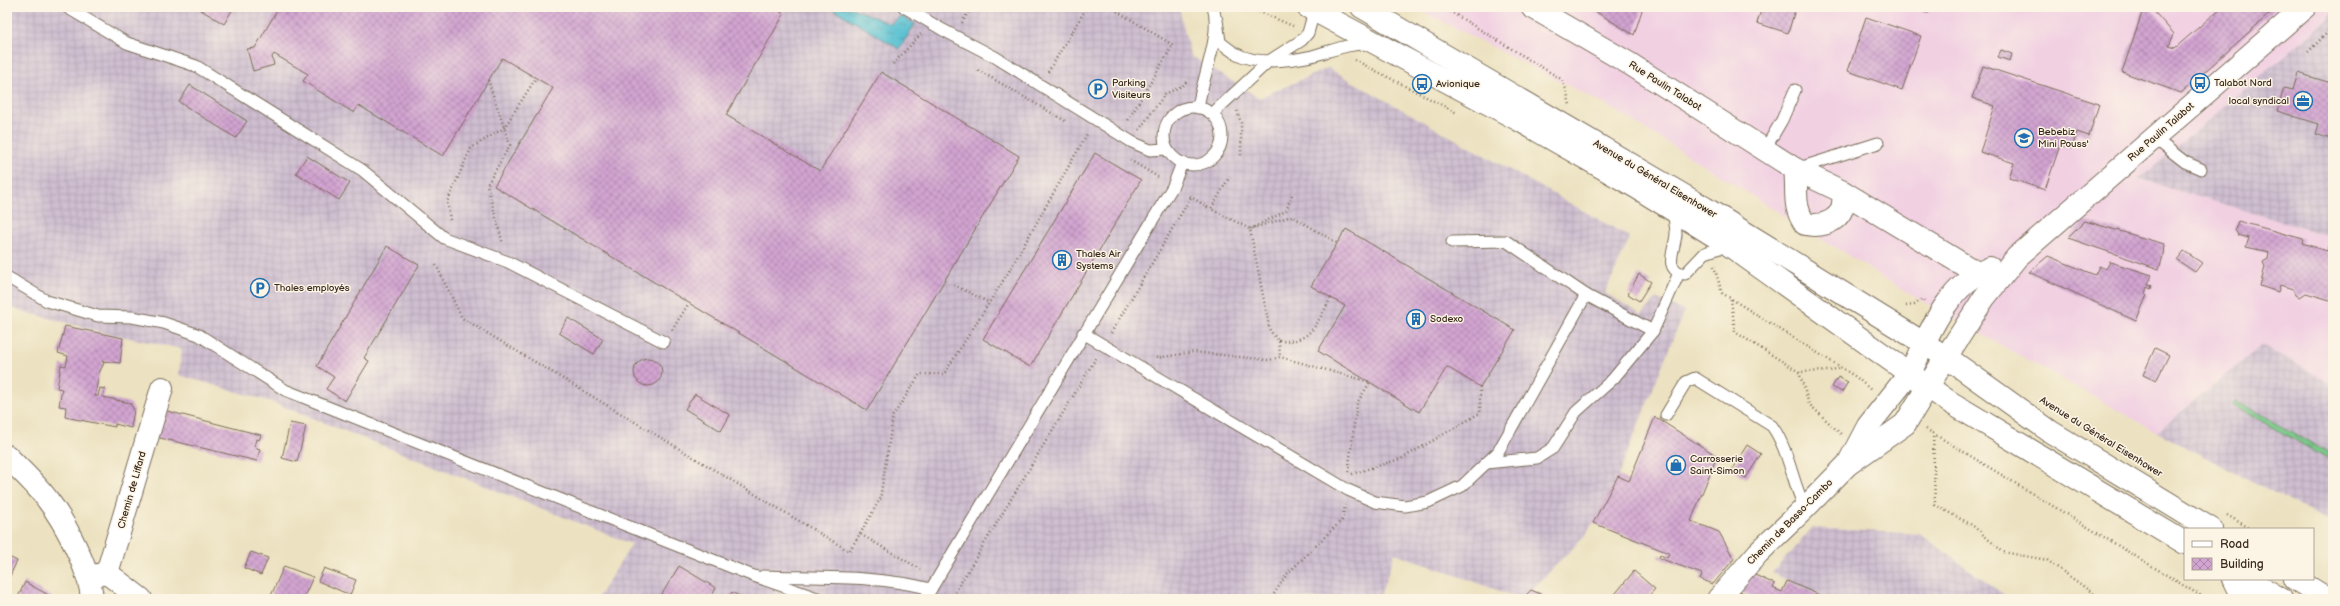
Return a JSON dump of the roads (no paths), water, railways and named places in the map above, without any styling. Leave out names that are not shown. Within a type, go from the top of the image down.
[{"type":"main road","name":"Avenue du Général Eisenhower","points":[[1362,7],[1704,208],[1923,346],[1946,357],[2050,432],[2218,521]]},
{"type":"main road","name":"Rue Paulin Talabot","points":[[1532,7],[1630,64],[1795,169],[1843,192],[1977,273]]},
{"type":"main road","name":"Rue Paulin Talabot","points":[[1946,357],[1984,298],[2017,257],[2305,7]]},
{"type":"main road","name":"Avenue du Général Eisenhower","points":[[1312,8],[1519,120],[1636,188],[1729,245],[1910,373],[1930,384],[1971,398],[2012,419],[2050,432]]},
{"type":"main road","points":[[1795,169],[1798,187],[1795,204],[1798,214],[1805,224],[1817,226],[1828,224],[1841,212],[1845,204],[1843,192]]},
{"type":"main road","name":"Rue Paulin Talabot","points":[[1910,373],[1945,304],[1977,273],[2017,257]]},
{"type":"main road","name":"Avenue du Général Eisenhower","points":[[1814,306],[1836,310],[1876,331],[1923,346]]},
{"type":"main road","name":"Chemin de Basso-Cambo","points":[[1718,599],[1758,553],[1847,465],[1905,424],[1946,357]]},
{"type":"main road","name":"Chemin de Basso-Cambo","points":[[1847,465],[1868,426],[1910,373]]},
{"type":"main road","name":"Avenue du Général Eisenhower","points":[[1930,384],[1948,401],[2184,542]]},
{"type":"main road","name":"Chemin de Liffard","points":[[92,599],[98,575],[162,388]]},
{"type":"main road","name":"Chemin de Liffard","points":[[7,456],[48,499],[80,556],[98,575]]},
{"type":"main road","points":[[98,575],[141,599]]},
{"type":"main road","points":[[2234,580],[2240,593],[2241,599]]},
{"type":"main road","points":[[2249,580],[2281,599]]},
{"type":"main road","points":[[2297,580],[2328,599]]},
{"type":"lane","points":[[66,7],[127,43],[196,66],[362,170],[444,238],[508,262],[664,342]]},
{"type":"lane","points":[[904,7],[1041,85],[1120,134],[1150,150],[1166,149]]},
{"type":"lane","points":[[1213,7],[1217,20],[1220,42],[1236,54],[1254,59],[1270,61],[1311,56],[1357,44],[1379,45]]},
{"type":"lane","points":[[1212,114],[1270,61],[1302,40],[1308,33],[1312,8]]},
{"type":"lane","points":[[1198,108],[1201,88],[1217,20]]},
{"type":"lane","points":[[1765,149],[1782,120],[1795,90]]},
{"type":"lane","points":[[1198,108],[1212,114],[1221,128],[1222,137],[1221,146],[1215,155],[1202,164],[1192,165],[1182,163],[1171,157],[1166,149],[1164,132],[1170,118],[1183,109],[1198,108]]},
{"type":"lane","points":[[2154,138],[2185,162],[2201,169]]},
{"type":"lane","points":[[1795,169],[1878,143]]},
{"type":"lane","points":[[925,599],[1083,333],[1173,186],[1182,163]]},
{"type":"lane","points":[[1673,212],[1676,234],[1672,263],[1673,269],[1679,273],[1685,274],[1691,270],[1705,254],[1729,245]]},
{"type":"lane","points":[[1452,242],[1506,240],[1586,295],[1653,331]]},
{"type":"lane","points":[[1486,463],[1537,458],[1553,448],[1576,412],[1613,379],[1653,331],[1679,273]]},
{"type":"lane","points":[[7,277],[47,301],[69,308],[98,316],[132,317],[164,323],[199,335],[285,390],[751,575],[820,599]]},
{"type":"lane","points":[[1083,333],[1104,344],[1348,490],[1375,502],[1404,506],[1428,502],[1462,486],[1498,452],[1586,295]]},
{"type":"lane","points":[[1666,415],[1686,382],[1695,378],[1772,426],[1780,437],[1799,496],[1805,508]]},
{"type":"lane","points":[[751,575],[862,579],[911,584],[931,589]]},
{"type":"water","points":[[830,7],[850,7],[890,24],[901,16],[915,24],[899,49]]},
{"type":"place","name":"Talabot Nord","points":[[2200,83]]},
{"type":"place","name":"Avionique","points":[[1422,84]]},
{"type":"place","name":"Parking Visiteurs","points":[[1098,89]]},
{"type":"place","name":"local syndical","points":[[2303,101]]},
{"type":"place","name":"Bebebiz Mini Pouss'","points":[[2024,138]]},
{"type":"place","name":"Thales Air Systems","points":[[1062,260]]},
{"type":"place","name":"Thales employés","points":[[260,288]]},
{"type":"place","name":"Sodexo","points":[[1416,319]]},
{"type":"place","name":"Carrosserie Saint-Simon","points":[[1676,465]]}]
